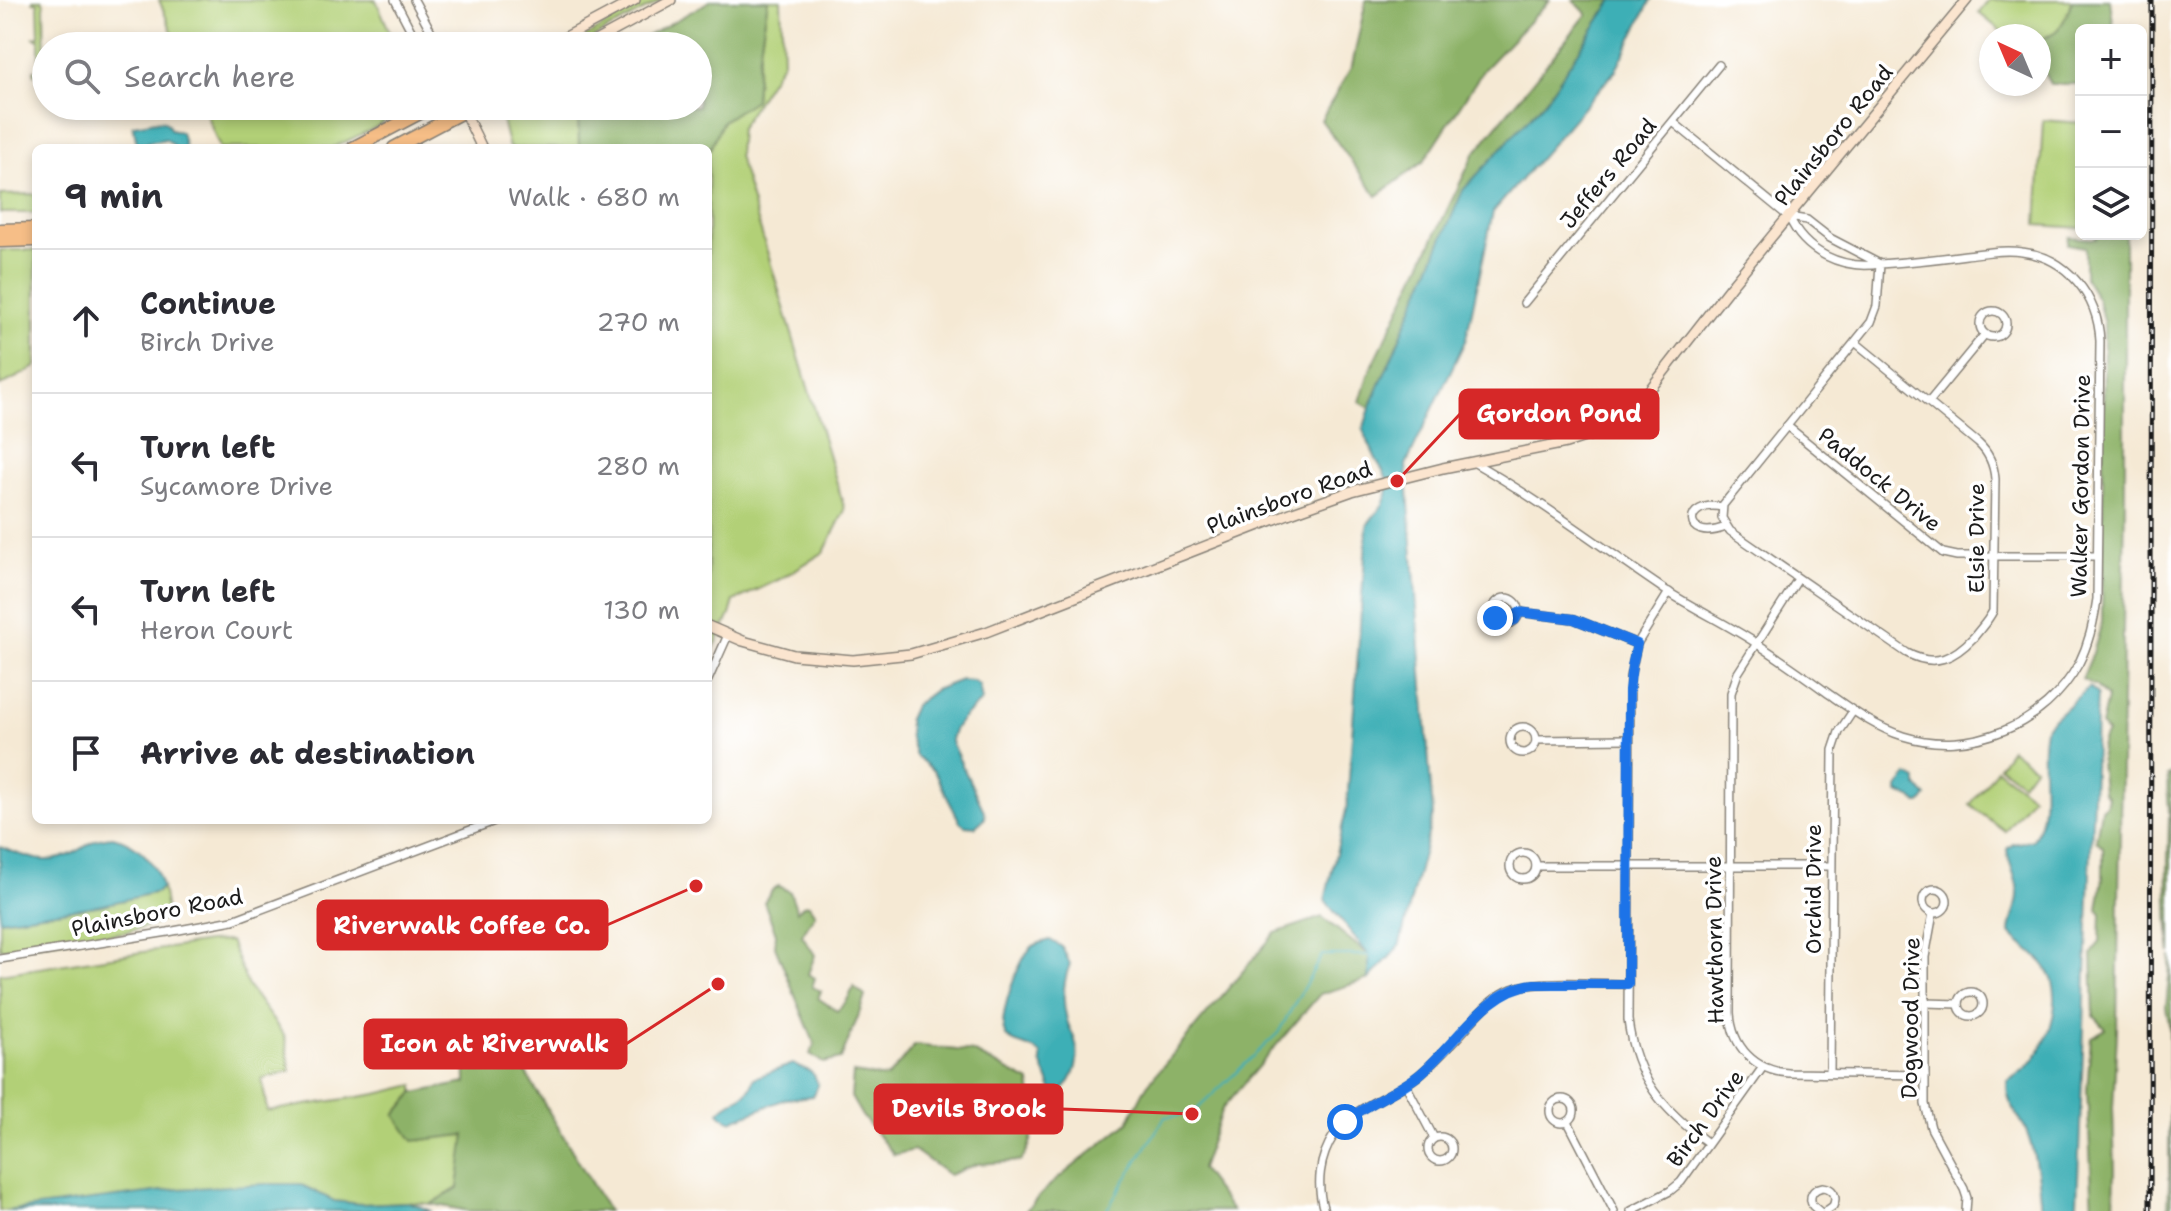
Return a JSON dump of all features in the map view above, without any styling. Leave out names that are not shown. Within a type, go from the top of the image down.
[{"type":"highway","points":[[361,144],[406,120]]},
{"type":"highway","points":[[401,144],[442,120]]},
{"type":"highway","points":[[0,223],[32,223]]},
{"type":"highway","points":[[0,230],[32,229]]},
{"type":"highway","points":[[0,241],[32,240]]},
{"type":"street","points":[[395,0],[412,32]]},
{"type":"street","points":[[414,0],[431,32]]},
{"type":"street","points":[[575,32],[635,0]]},
{"type":"street","points":[[612,32],[671,0]]},
{"type":"street","name":"Plainsboro Road","points":[[712,628],[779,652],[826,659],[879,658],[927,651],[986,632],[1293,512],[1382,482],[1584,439],[1608,428],[1644,397],[1967,0]]},
{"type":"street","name":"Jeffers Road","points":[[1524,303],[1719,65]]},
{"type":"street","points":[[470,120],[480,144]]},
{"type":"street","points":[[1673,122],[1789,217],[1807,220],[1837,243],[1880,264]]},
{"type":"street","name":"Walker Gordon Drive","points":[[1473,462],[1669,592],[1757,644],[1853,711],[1901,736],[1954,743],[2000,733],[2035,714],[2066,684],[2084,653],[2093,628],[2097,556],[2099,332],[2094,308],[2082,286],[2067,271],[2034,254],[2017,251],[1853,266],[1830,258],[1796,233],[1789,217]]},
{"type":"street","name":"Elsie Drive","points":[[1855,342],[1981,446],[1991,459],[1995,475],[1994,600],[1990,617],[1963,648],[1937,660],[1910,654],[1726,527],[1703,532],[1693,522],[1700,508],[1722,507],[1787,426],[1855,342],[1870,324],[1875,314],[1880,264]]},
{"type":"street","points":[[1929,402],[1985,334]]},
{"type":"street","name":"Paddock Drive","points":[[1787,426],[1939,551],[1953,555],[2097,556]]},
{"type":"street","points":[[1722,507],[1721,517],[1726,527]]},
{"type":"street","name":"Hawthorn Drive","points":[[1763,1067],[1740,1047],[1731,1023],[1731,695],[1736,678],[1798,579]]},
{"type":"street","points":[[1669,592],[1637,644],[1630,677],[1630,1032],[1644,1076],[1656,1095],[1671,1113],[1708,1143]]},
{"type":"street","points":[[1519,612],[1574,619],[1637,644]]},
{"type":"street","points":[[712,671],[728,635]]},
{"type":"street","name":"Orchid Drive","points":[[1830,1073],[1833,750],[1839,732],[1853,711]]},
{"type":"street","points":[[1536,740],[1628,739]]},
{"type":"street","name":"Plainsboro Road","points":[[0,959],[233,920],[486,824]]},
{"type":"street","points":[[1536,866],[1831,866]]},
{"type":"street","name":"Dogwood Drive","points":[[1933,913],[1925,954],[1925,1104],[1929,1122],[1964,1189],[1966,1211]]},
{"type":"street","points":[[1324,1211],[1320,1170],[1333,1136],[1360,1111],[1406,1085],[1443,1053],[1488,1004],[1509,990],[1534,984],[1628,984]]},
{"type":"street","points":[[1925,1003],[1959,1004]]},
{"type":"street","points":[[1763,1067],[1784,1073],[1925,1075]]},
{"type":"street","name":"Birch Drive","points":[[1631,1211],[1677,1186],[1763,1067]]},
{"type":"street","points":[[1406,1085],[1434,1138]]},
{"type":"street","points":[[1568,1122],[1614,1211]]},
{"type":"street","points":[[1819,1211],[1811,1200],[1818,1188],[1833,1192],[1833,1209]]},
{"type":"green space","points":[[42,0],[44,4],[44,32],[39,32],[38,3],[33,2]]},
{"type":"green space","points":[[159,0],[376,0],[390,32],[172,32]]},
{"type":"green space","points":[[648,0],[663,0],[603,32],[594,32]]},
{"type":"green space","points":[[712,0],[768,0],[755,100],[723,121],[712,144],[579,144],[578,120],[712,120],[712,32],[655,32]]},
{"type":"green space","points":[[768,0],[781,0],[783,61],[740,128],[738,155],[845,510],[824,552],[780,579],[734,601],[712,652],[712,144],[723,121],[755,99]]},
{"type":"green space","points":[[1366,0],[1550,0],[1484,69],[1424,161],[1377,196],[1321,120],[1352,66]]},
{"type":"green space","points":[[1573,0],[1613,0],[1545,101],[1463,191],[1370,408],[1360,402],[1368,375],[1474,154],[1587,14]]},
{"type":"green space","points":[[1989,0],[2072,0],[2066,17],[2051,34],[2051,24],[1992,24],[1979,13]]},
{"type":"green space","points":[[2072,0],[2110,0],[2113,24],[2075,24],[2075,84],[2051,84],[2051,34],[2066,17]]},
{"type":"green space","points":[[209,120],[386,120],[341,144],[218,144]]},
{"type":"green space","points":[[502,120],[578,120],[579,144],[508,144]]},
{"type":"green space","points":[[2043,120],[2075,123],[2075,228],[2037,225]]},
{"type":"green space","points":[[32,194],[32,213],[0,213],[0,195]]},
{"type":"green space","points":[[2069,237],[2075,240],[2125,240],[2125,498],[2117,1033],[2113,1108],[2114,1211],[2093,1211],[2087,1090],[2091,1037],[2106,1029],[2094,1016],[2092,954],[2100,941],[2101,914],[2098,909],[2103,878],[2103,847],[2096,840],[2101,809],[2108,797],[2103,792],[2100,761],[2101,746],[2107,733],[2101,726],[2107,698],[2096,686],[2082,679],[2102,622],[2104,324],[2098,300],[2085,279],[2085,247],[2068,244]]},
{"type":"green space","points":[[0,250],[32,250],[32,369],[0,386]]},
{"type":"green space","points":[[2011,749],[2034,767],[2022,783],[1999,766]]},
{"type":"green space","points":[[1997,769],[2032,796],[2005,831],[1970,805]]},
{"type":"green space","points":[[2171,774],[2171,954],[2167,786]]},
{"type":"green space","points":[[779,886],[790,892],[797,911],[805,904],[815,914],[802,935],[815,955],[808,974],[815,978],[812,987],[821,991],[818,998],[837,1011],[854,987],[865,996],[841,1059],[823,1063],[810,1054],[815,1045],[775,946],[776,934],[764,902]]},
{"type":"green space","points":[[162,887],[167,918],[155,924],[127,932],[0,949],[0,920],[103,905],[157,892]]},
{"type":"green space","points":[[1322,917],[1369,955],[1369,979],[1320,994],[1222,1109],[1201,1169],[1232,1211],[1025,1211],[1049,1186],[1128,1122],[1147,1085],[1275,933]]},
{"type":"green space","points":[[230,941],[248,986],[285,1037],[290,1071],[262,1079],[267,1111],[377,1094],[414,1085],[414,1093],[395,1115],[466,1134],[458,1188],[431,1204],[334,1201],[300,1184],[178,1189],[44,1208],[0,1211],[0,974]]},
{"type":"green space","points":[[2171,956],[2171,1211],[2168,1211],[2169,1024],[2166,1007]]},
{"type":"green space","points":[[476,1023],[517,1058],[608,1211],[469,1211],[431,1204],[458,1188],[465,1135],[413,1141],[395,1115],[414,1093],[466,1083],[465,1035]]},
{"type":"green space","points":[[915,1045],[973,1052],[1030,1082],[1033,1132],[1021,1161],[977,1164],[949,1175],[914,1150],[894,1155],[862,1116],[851,1097],[853,1073],[887,1078]]},
{"type":"water","points":[[1613,0],[1651,0],[1616,70],[1493,212],[1466,339],[1406,465],[1433,815],[1399,947],[1369,979],[1369,955],[1325,900],[1347,806],[1367,526],[1383,504],[1388,488],[1363,430],[1463,190],[1545,101]]},
{"type":"water","points":[[161,120],[171,130],[181,132],[184,144],[172,144],[166,139],[137,144],[133,125]]},
{"type":"water","points":[[961,680],[979,685],[982,701],[958,724],[951,742],[984,811],[985,818],[975,827],[960,822],[934,771],[916,756],[908,719],[914,706],[935,690]]},
{"type":"water","points":[[2089,687],[2097,694],[2077,1204],[2069,1211],[2041,1211],[2032,1148],[2009,1099],[2007,1087],[2008,1081],[2032,1062],[2045,1041],[2053,1016],[2054,990],[2046,967],[2010,933],[2018,894],[2007,849],[2013,844],[2033,840],[2039,827],[2045,729]]},
{"type":"water","points":[[1908,775],[1917,780],[1917,786],[1927,796],[1921,804],[1898,793],[1898,788]]},
{"type":"water","points":[[113,837],[145,855],[162,887],[157,892],[103,905],[0,920],[0,847],[30,858],[47,860],[67,856],[97,840]]},
{"type":"water","points":[[1050,940],[1062,947],[1070,964],[1064,1006],[1076,1044],[1077,1062],[1063,1090],[1052,1090],[1041,1055],[1008,1038],[1003,1026],[1007,1002],[1021,963],[1032,947]]},
{"type":"water","points":[[793,1064],[813,1075],[818,1085],[813,1096],[785,1099],[731,1121],[719,1112],[744,1095],[754,1078]]},
{"type":"water","points":[[300,1184],[334,1201],[361,1204],[408,1202],[432,1211],[6,1211],[178,1189]]},
{"type":"waterway","points":[[1106,1211],[1165,1117],[1192,1114],[1278,1033],[1322,955],[1369,955]]},
{"type":"railway","points":[[2150,1211],[2152,0]]},
{"type":"place","name":"Gordon Pond","points":[[1397,481]]},
{"type":"place","name":"Riverwalk Coffee Co.","points":[[696,886]]},
{"type":"place","name":"Icon at Riverwalk","points":[[718,984]]},
{"type":"place","name":"Devils Brook","points":[[1192,1114]]},
{"type":"route","points":[[1345,1122],[1418,1076],[1488,1004],[1505,992],[1534,984],[1628,984],[1629,690],[1637,644],[1558,616],[1519,612],[1515,620],[1506,624],[1495,618]]}]
